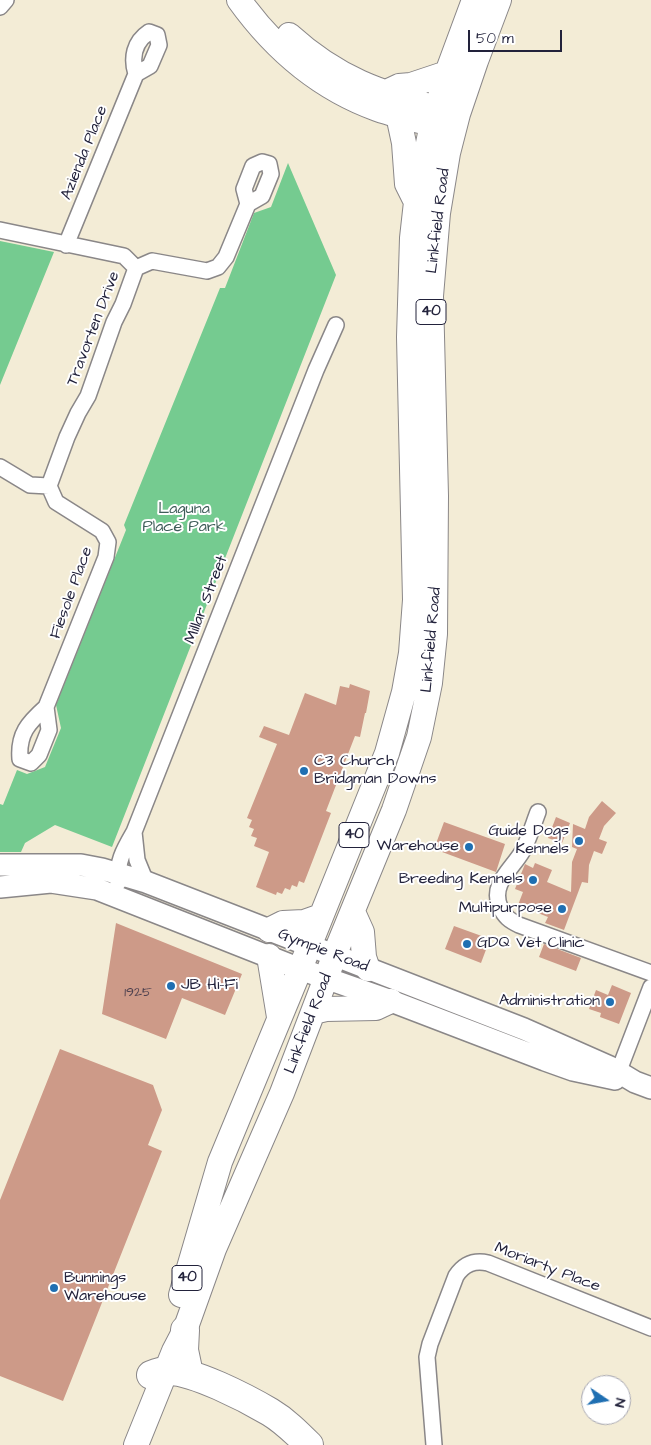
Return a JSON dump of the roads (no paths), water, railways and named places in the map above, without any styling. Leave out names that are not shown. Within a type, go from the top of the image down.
[{"type":"highway","points":[[185,1330],[184,1350],[169,1374],[246,1399],[271,1413],[294,1430],[308,1445]]},
{"type":"main road","points":[[239,0],[270,40],[288,57],[321,82],[359,102],[398,115],[445,119]]},
{"type":"main road","points":[[258,0],[283,30],[322,63],[359,83],[445,119]]},
{"type":"main road","name":"Linkfield Road","points":[[185,1330],[214,1249],[282,1093],[411,763],[426,703],[434,657],[437,591],[431,296],[442,182],[447,73],[474,0]]},
{"type":"main road","name":"Linkfield Road","points":[[136,1445],[169,1374],[189,1271],[220,1162],[300,969],[393,734],[403,699],[411,654],[415,600],[409,299],[410,262],[416,202],[445,119],[476,60],[499,0]]},
{"type":"main road","points":[[384,93],[399,86],[411,85],[447,73]]},
{"type":"main road","name":"40","points":[[398,115],[404,143],[407,184],[416,202]]},
{"type":"main road","name":"Gympie Road","points":[[0,865],[81,865],[146,882],[308,946],[330,967],[391,1001],[573,1070],[601,1077],[635,1081]]},
{"type":"main road","name":"Gympie Road","points":[[0,887],[38,882],[97,889],[300,969],[330,967],[368,969],[524,1030],[610,1067],[635,1081]]},
{"type":"main road","points":[[353,912],[362,932],[364,957],[368,969]]},
{"type":"main road","points":[[269,930],[283,923],[304,922],[321,916]]},
{"type":"main road","points":[[269,956],[280,1017]]},
{"type":"main road","points":[[313,1012],[326,1009],[376,1008],[391,1001]]},
{"type":"main road","name":"Linkfield Road","points":[[125,1445],[169,1374]]},
{"type":"street","points":[[0,7],[6,0]]},
{"type":"street","name":"Azienda Place","points":[[66,245],[136,74]]},
{"type":"street","points":[[136,268],[152,261],[207,271],[218,267],[226,257],[248,204]]},
{"type":"street","name":"Travorten Drive","points":[[0,230],[124,256],[136,268],[123,304],[114,322],[88,396],[67,437],[49,486]]},
{"type":"street","name":"Millar Street","points":[[122,898],[118,886],[117,873],[120,858],[134,832],[316,370],[336,325]]},
{"type":"street","points":[[0,467],[30,486],[49,486]]},
{"type":"street","name":"Fiesole Place","points":[[46,707],[106,557],[108,542],[102,531],[56,502],[49,486]]},
{"type":"street","points":[[538,812],[523,849],[502,879],[498,890],[498,902],[503,914],[508,920],[519,925],[651,973]]},
{"type":"street","name":"Millar Street","points":[[134,832],[137,860],[146,882]]},
{"type":"street","points":[[635,1081],[651,987]]},
{"type":"street","name":"Moriarty Place","points":[[434,1445],[426,1363],[428,1350],[456,1276],[464,1266],[470,1263],[488,1263],[651,1328]]},
{"type":"place","name":"C3 Church Bridgman Downs","points":[[304,771]]},
{"type":"place","name":"Guide Dogs Kennels","points":[[579,841]]},
{"type":"place","name":"Warehouse","points":[[469,847]]},
{"type":"place","name":"Breeding Kennels","points":[[533,880]]},
{"type":"place","name":"Multipurpose","points":[[562,909]]},
{"type":"place","name":"GDQ Vet Clinic","points":[[467,944]]},
{"type":"place","name":"JB Hi-Fi","points":[[171,986]]},
{"type":"place","name":"Administration","points":[[610,1002]]},
{"type":"place","name":"Bunnings Warehouse","points":[[54,1288]]},
{"type":"park label","name":"Laguna Place Park","points":[[184,519]]}]
